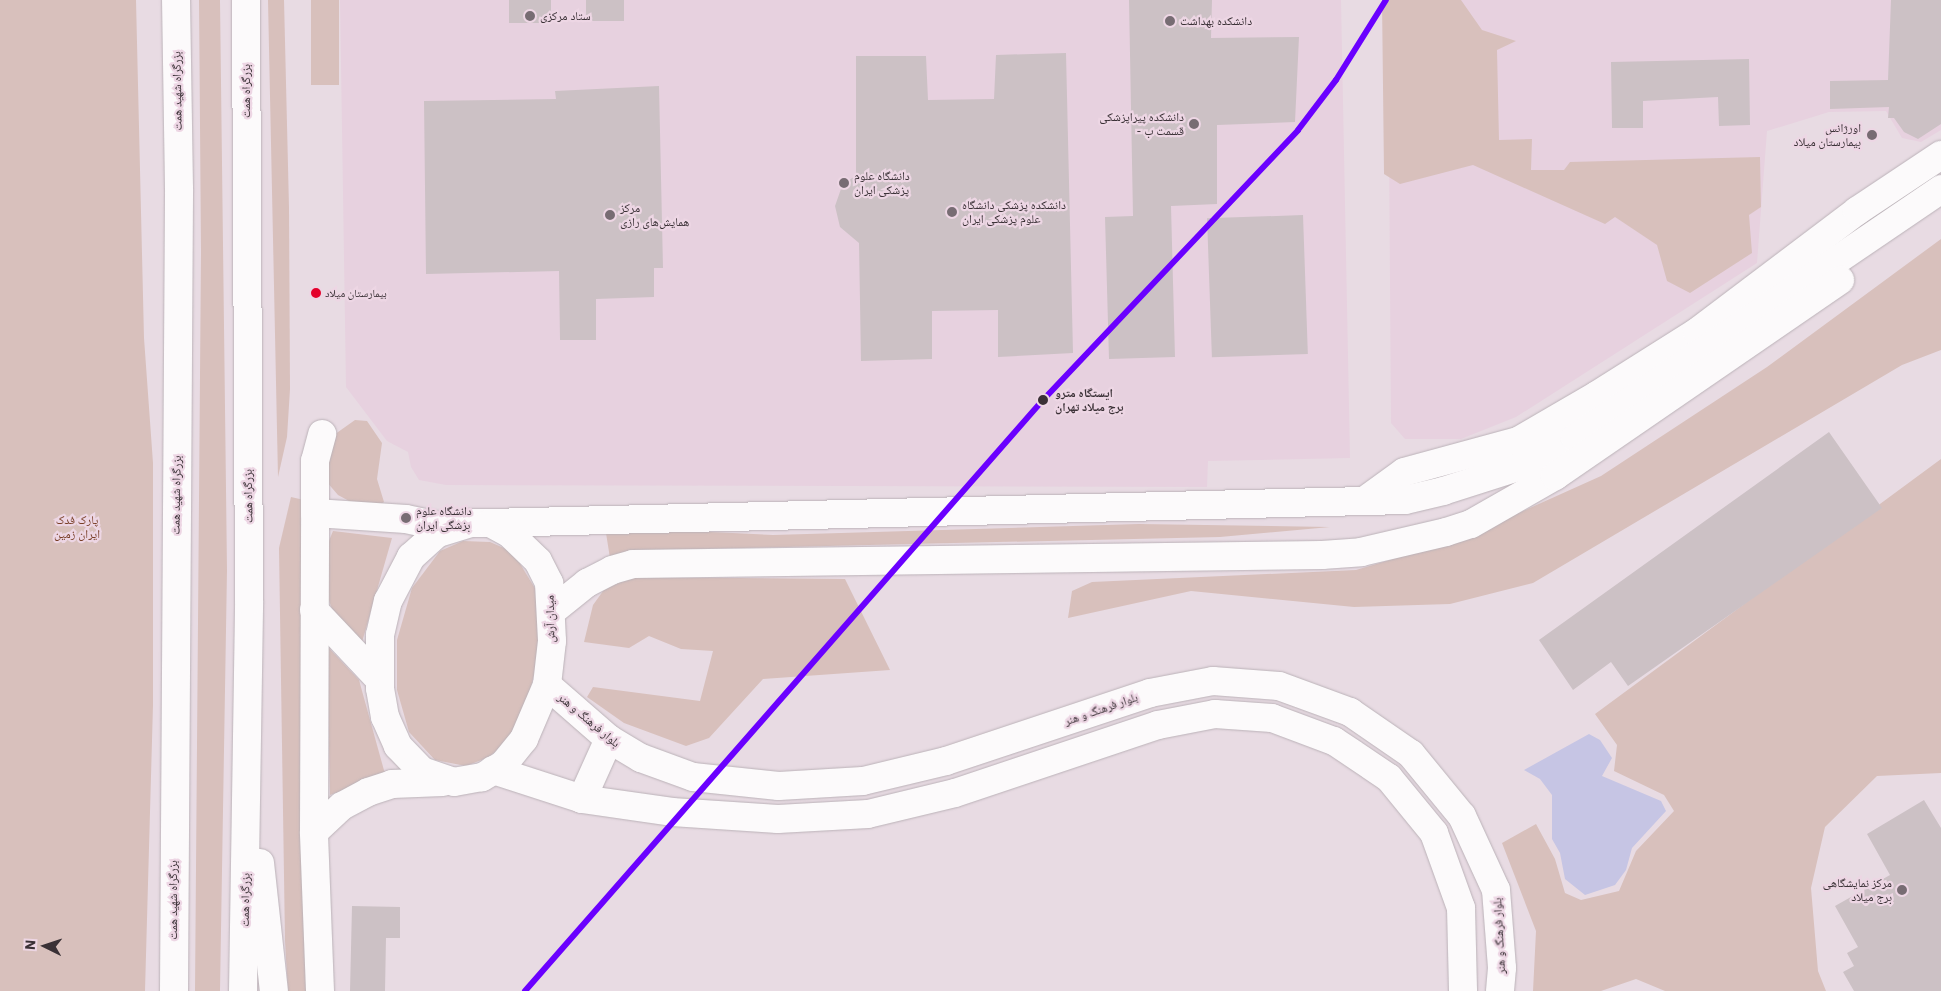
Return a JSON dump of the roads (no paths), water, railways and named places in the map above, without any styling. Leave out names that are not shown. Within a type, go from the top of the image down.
[{"type":"main road","name":"بزرگراه شهید همت","points":[[174,991],[176,0]]},
{"type":"main road","name":"بزرگراه همت","points":[[243,991],[248,756],[246,0]]},
{"type":"main road","points":[[1364,501],[1404,472],[1518,441],[1597,395],[1697,332],[1857,210],[1941,155]]},
{"type":"main road","points":[[314,513],[406,519],[448,528],[490,523],[1405,500],[1443,491],[1539,458],[1941,189]]},
{"type":"main road","points":[[552,611],[588,583],[634,564],[1322,555],[1361,552],[1446,532],[1471,524],[1555,476],[1941,209]]},
{"type":"main road","points":[[320,991],[314,832],[314,513],[315,460],[322,434]]},
{"type":"main road","name":"میدان آرش","points":[[448,528],[411,557],[399,577],[380,635],[378,678],[385,717],[398,746],[422,771],[454,782],[482,777],[504,764],[524,739],[547,685],[552,611],[549,583],[538,561],[522,543],[490,523]]},
{"type":"main road","points":[[314,610],[378,678]]},
{"type":"main road","name":"بلوار فرهنگ و هنر","points":[[547,685],[609,739],[641,758],[693,777],[779,786],[863,781],[946,761],[1150,693],[1213,681],[1279,686],[1350,712],[1412,754],[1462,816],[1496,890],[1502,968],[1500,991]]},
{"type":"main road","points":[[493,770],[582,799],[672,812],[778,819],[868,814],[955,793],[1158,724],[1215,714],[1272,718],[1334,741],[1389,778],[1434,833],[1461,908],[1463,991]]},
{"type":"main road","points":[[582,799],[609,739]]},
{"type":"main road","points":[[248,756],[274,991]]},
{"type":"main road","points":[[672,812],[665,801],[666,791],[673,782],[693,777]]},
{"type":"main road","points":[[314,832],[342,806],[368,792],[392,784],[454,782]]},
{"type":"water","points":[[1589,734],[1600,740],[1612,758],[1602,776],[1661,801],[1666,811],[1632,848],[1626,870],[1615,885],[1585,895],[1565,879],[1560,853],[1552,839],[1552,795],[1540,779],[1524,770]]},
{"type":"place","name":"ستاد مرکزی","points":[[530,16]]},
{"type":"place","name":"دانشکده بهداشت","points":[[1170,21]]},
{"type":"place","name":"دانشکده پیراپزشکی - قسمت ب","points":[[1194,124]]},
{"type":"place","name":"اورژانس بیمارستان میلاد","points":[[1872,135]]},
{"type":"place","name":"دانشگاه علوم پزشکی ایران","points":[[844,183]]},
{"type":"place","name":"دانشکده پزشکی دانشگاه علوم پزشکی ایران","points":[[952,212]]},
{"type":"place","name":"مرکز همایش‌های رازی","points":[[610,215]]},
{"type":"place","name":"بیمارستان میلاد","points":[[316,293]]},
{"type":"place","name":"ایستگاه مترو برج میلاد تهران","points":[[1043,400]]},
{"type":"place","name":"دانشگاه علوم بزشگى ايران","points":[[406,518]]},
{"type":"place","name":"مرکز نمایشگاهی برج میلاد","points":[[1902,890]]},
{"type":"park label","name":"پارک فدک ایران زمین","points":[[77,527]]}]
